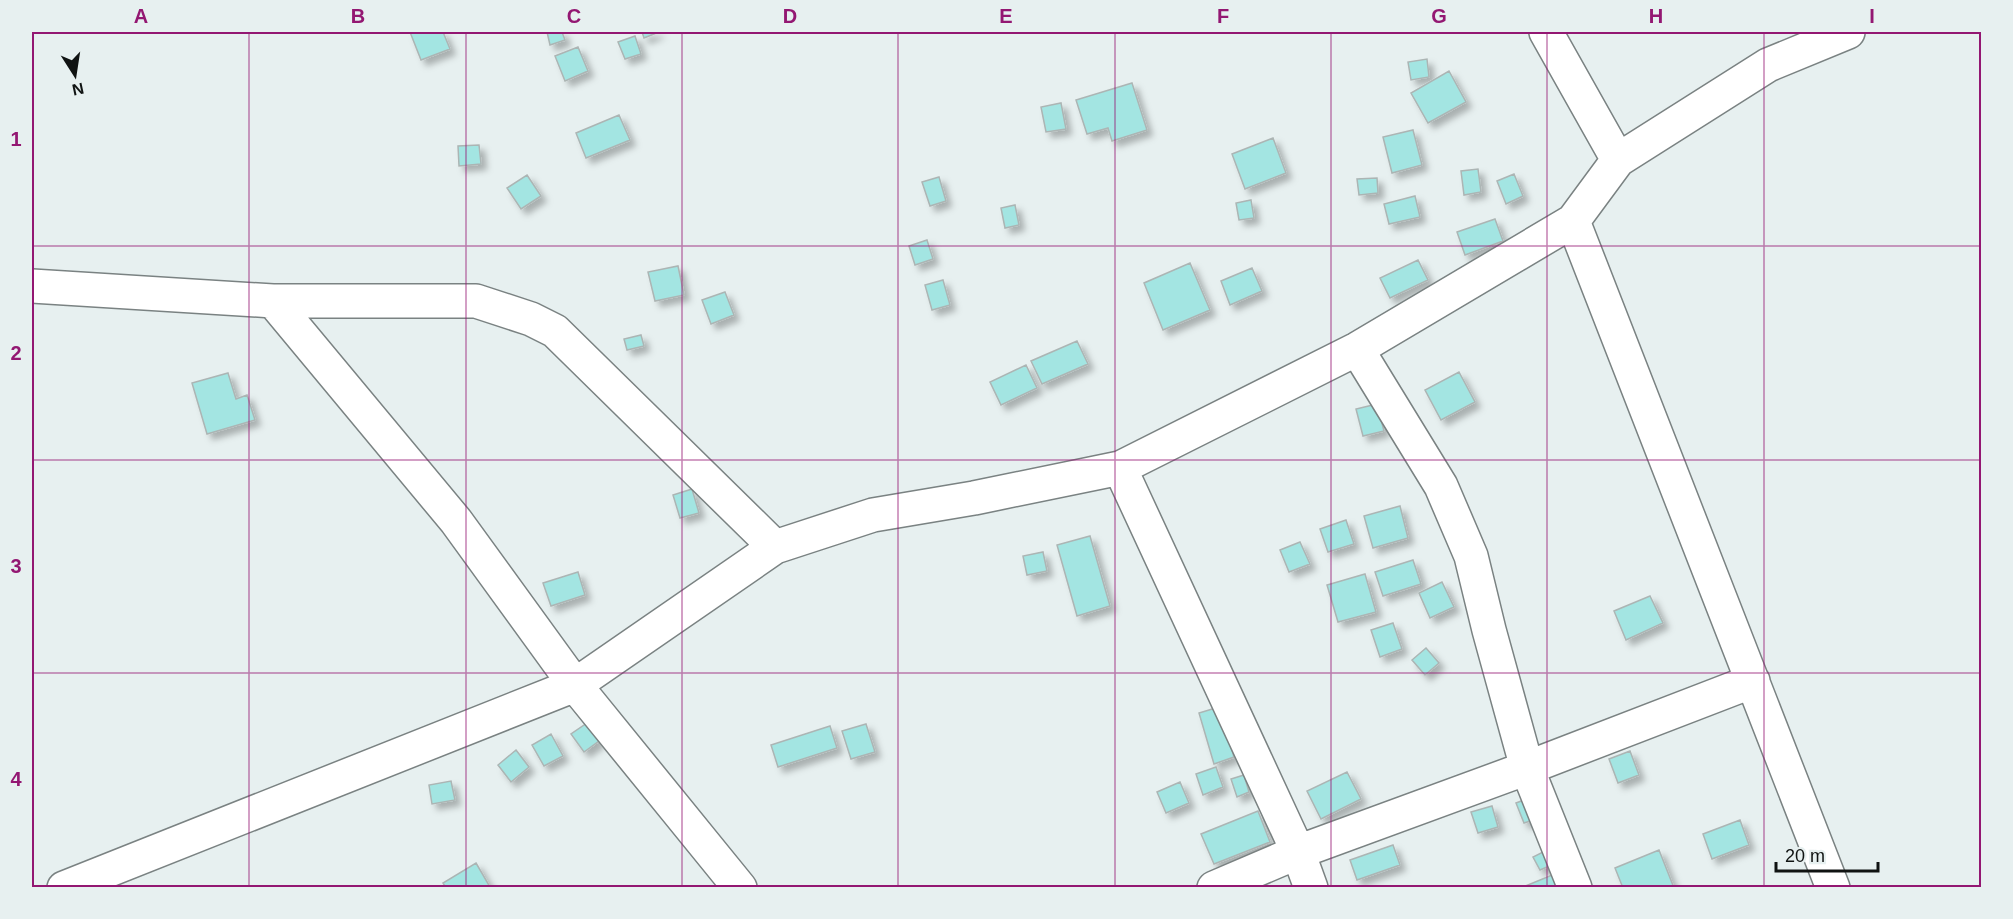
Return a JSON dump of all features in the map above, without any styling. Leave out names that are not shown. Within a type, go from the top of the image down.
[{"type":"street","points":[[1546,32],[1618,160]]},
{"type":"street","points":[[64,888],[574,685],[775,548],[873,514],[974,498],[1120,468],[1357,349],[1574,221],[1618,160],[1768,65],[1848,32]]},
{"type":"street","points":[[1574,221],[1833,888]]},
{"type":"street","points":[[32,286],[273,301],[476,301],[531,319],[555,331],[775,548]]},
{"type":"street","points":[[273,301],[456,520],[574,685],[740,888]]},
{"type":"street","points":[[1357,349],[1441,486],[1471,556],[1527,768],[1575,888]]},
{"type":"street","points":[[1120,468],[1298,852],[1311,888]]},
{"type":"street","points":[[1214,888],[1298,852],[1527,768],[1753,681]]},
{"type":"building","points":[[410,32],[443,32],[450,49],[421,60]]},
{"type":"building","points":[[547,32],[562,32],[565,40],[550,45]]},
{"type":"building","points":[[642,32],[659,32],[644,38]]},
{"type":"building","points":[[635,36],[641,54],[625,59],[618,42]]},
{"type":"building","points":[[578,47],[588,71],[565,81],[555,56]]},
{"type":"building","points":[[1427,59],[1429,77],[1411,80],[1408,62]]},
{"type":"building","points":[[1449,71],[1466,102],[1428,123],[1411,93]]},
{"type":"building","points":[[1132,83],[1147,130],[1112,141],[1108,128],[1087,134],[1076,100]]},
{"type":"building","points":[[1061,103],[1066,129],[1046,132],[1041,107]]},
{"type":"building","points":[[619,115],[630,140],[586,158],[576,133]]},
{"type":"building","points":[[1413,130],[1422,165],[1392,173],[1383,137]]},
{"type":"building","points":[[1273,138],[1286,173],[1245,189],[1232,154]]},
{"type":"building","points":[[479,145],[481,164],[459,166],[458,146]]},
{"type":"building","points":[[1478,169],[1481,192],[1464,195],[1461,171]]},
{"type":"building","points":[[1514,174],[1523,196],[1506,204],[1497,181]]},
{"type":"building","points":[[527,175],[541,196],[521,209],[507,188]]},
{"type":"building","points":[[939,177],[946,201],[930,206],[922,182]]},
{"type":"building","points":[[1377,178],[1378,193],[1359,195],[1357,179]]},
{"type":"building","points":[[1415,196],[1420,217],[1389,224],[1384,204]]},
{"type":"building","points":[[1251,200],[1254,218],[1239,220],[1236,203]]},
{"type":"building","points":[[1015,205],[1019,225],[1005,228],[1001,208]]},
{"type":"building","points":[[1495,219],[1503,241],[1465,255],[1457,232]]},
{"type":"building","points":[[927,240],[933,259],[915,265],[909,246]]},
{"type":"building","points":[[1418,260],[1428,280],[1390,298],[1380,278]]},
{"type":"building","points":[[1190,263],[1210,310],[1163,330],[1144,283]]},
{"type":"building","points":[[678,266],[684,295],[655,301],[648,272]]},
{"type":"building","points":[[1252,268],[1262,291],[1230,305],[1221,281]]},
{"type":"building","points":[[943,280],[950,305],[932,310],[925,285]]},
{"type":"building","points":[[725,292],[734,315],[711,324],[702,300]]},
{"type":"building","points":[[641,335],[644,346],[627,350],[624,339]]},
{"type":"building","points":[[1077,341],[1088,364],[1042,384],[1031,361]]},
{"type":"building","points":[[1026,365],[1037,388],[1001,405],[990,382]]},
{"type":"building","points":[[1459,372],[1475,402],[1441,420],[1425,390]]},
{"type":"building","points":[[228,373],[236,399],[247,395],[255,420],[207,434],[192,383]]},
{"type":"building","points":[[1377,404],[1384,431],[1363,436],[1356,409]]},
{"type":"building","points":[[692,489],[699,513],[680,518],[673,495]]},
{"type":"building","points":[[1400,506],[1408,538],[1373,548],[1364,516]]},
{"type":"building","points":[[1346,520],[1354,544],[1328,552],[1320,529]]},
{"type":"building","points":[[1090,536],[1110,606],[1077,616],[1057,545]]},
{"type":"building","points":[[1300,542],[1310,564],[1289,572],[1280,550]]},
{"type":"building","points":[[1043,552],[1047,571],[1027,575],[1023,556]]},
{"type":"building","points":[[1413,560],[1421,584],[1383,596],[1375,572]]},
{"type":"building","points":[[578,572],[585,595],[551,606],[543,583]]},
{"type":"building","points":[[1365,574],[1376,612],[1338,622],[1327,585]]},
{"type":"building","points":[[1442,582],[1454,607],[1430,618],[1419,593]]},
{"type":"building","points":[[1650,596],[1663,623],[1626,640],[1614,611]]},
{"type":"building","points":[[1393,623],[1402,649],[1380,657],[1371,630]]},
{"type":"building","points":[[1426,648],[1439,663],[1425,675],[1412,660]]},
{"type":"building","points":[[1219,707],[1234,757],[1214,764],[1199,713]]},
{"type":"building","points":[[587,723],[599,741],[584,752],[571,734]]},
{"type":"building","points":[[866,724],[875,752],[851,759],[842,731]]},
{"type":"building","points":[[830,726],[837,748],[778,767],[771,745]]},
{"type":"building","points":[[551,734],[563,756],[544,766],[532,745]]},
{"type":"building","points":[[516,750],[529,767],[511,782],[498,765]]},
{"type":"building","points":[[1630,751],[1639,775],[1618,783],[1609,759]]},
{"type":"building","points":[[1216,767],[1223,787],[1203,795],[1196,774]]},
{"type":"building","points":[[1347,772],[1361,799],[1321,819],[1307,791]]},
{"type":"building","points":[[1244,775],[1249,792],[1237,797],[1231,779]]},
{"type":"building","points":[[451,781],[455,800],[432,804],[429,785]]},
{"type":"building","points":[[1180,782],[1189,803],[1166,813],[1157,792]]},
{"type":"building","points":[[1532,797],[1539,818],[1524,823],[1516,803]]},
{"type":"building","points":[[1492,806],[1498,827],[1478,833],[1471,812]]},
{"type":"building","points":[[1258,811],[1270,842],[1214,864],[1201,834]]},
{"type":"building","points":[[1740,820],[1749,845],[1712,859],[1703,834]]},
{"type":"building","points":[[1393,845],[1400,865],[1357,880],[1350,860]]},
{"type":"building","points":[[1547,850],[1554,864],[1540,870],[1533,857]]},
{"type":"building","points":[[1659,850],[1674,888],[1623,888],[1615,868]]},
{"type":"building","points":[[476,863],[490,887],[446,888],[443,883]]},
{"type":"building","points":[[1557,873],[1563,888],[1523,888],[1523,887]]}]
